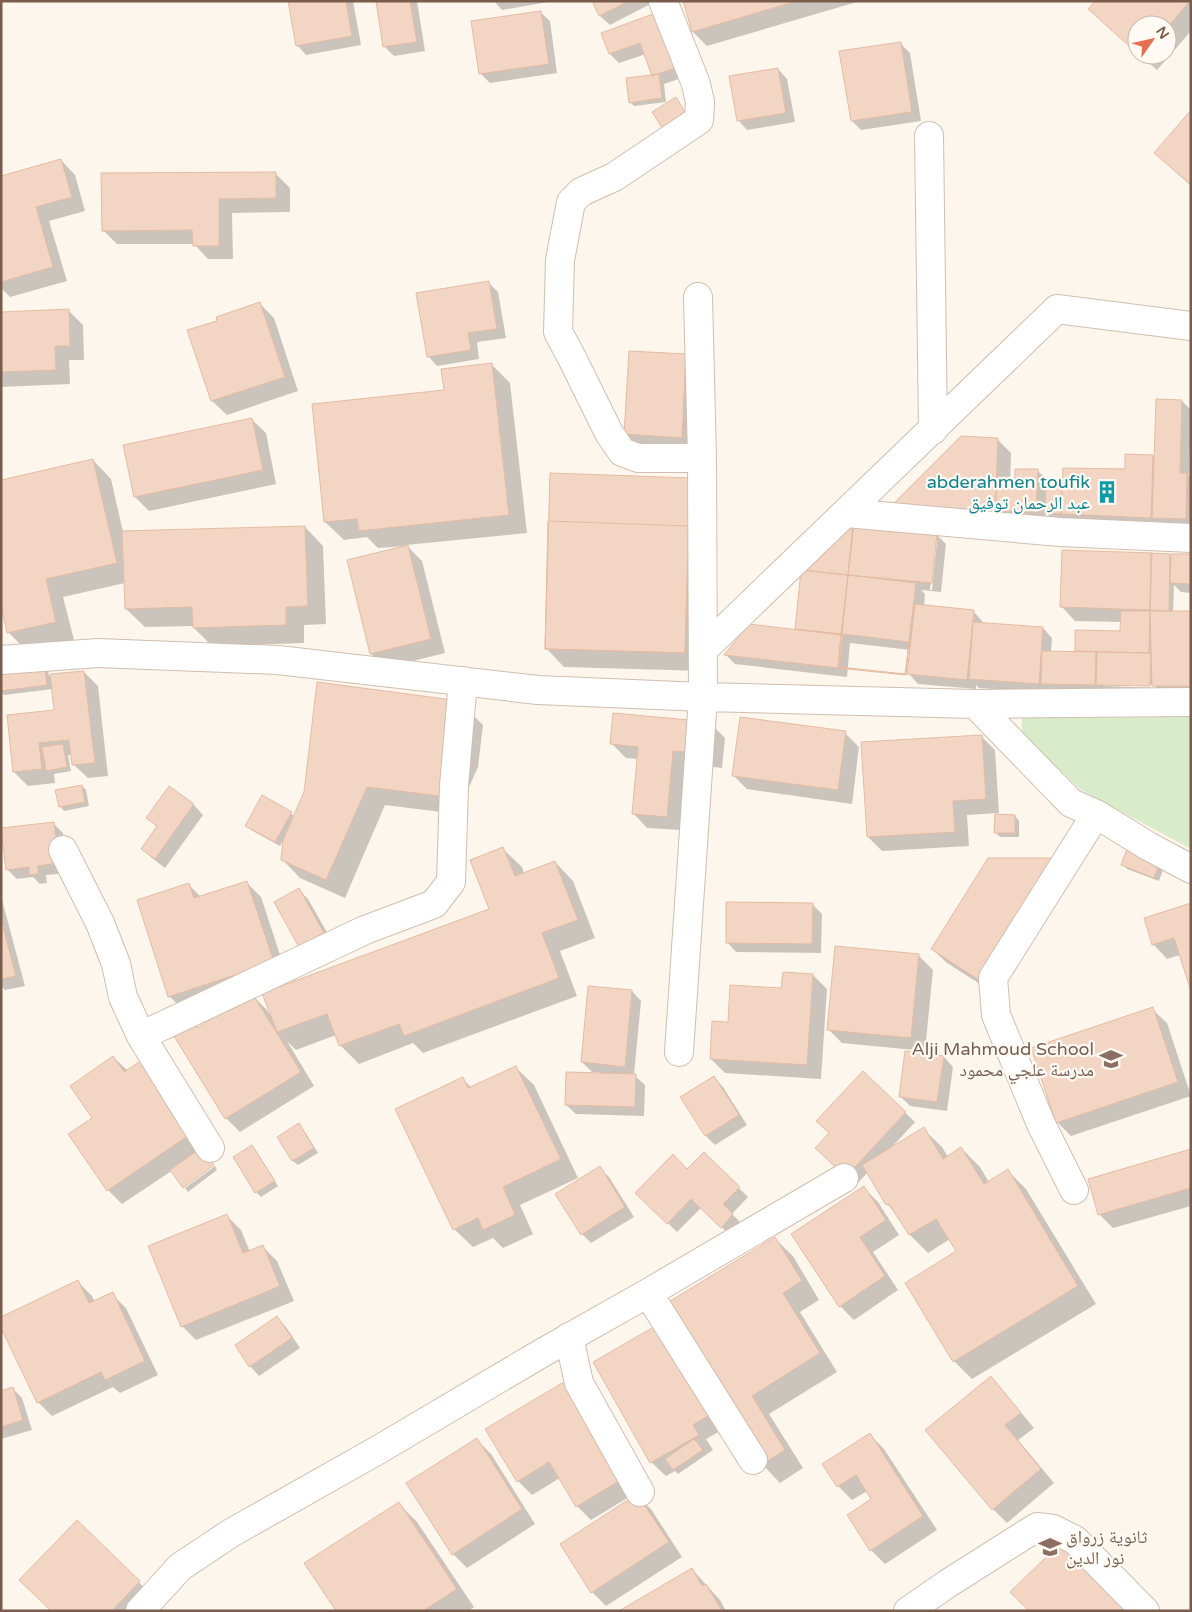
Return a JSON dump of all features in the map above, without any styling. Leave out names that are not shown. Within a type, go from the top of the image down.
[{"type":"street","points":[[663,1],[696,84],[700,102],[699,120],[614,177],[581,192],[571,202],[560,260],[558,332],[609,433],[622,452],[638,458],[702,458]]},
{"type":"street","points":[[929,136],[933,430]]},
{"type":"street","points":[[678,1052],[703,697],[702,458],[698,297]]},
{"type":"street","points":[[703,650],[1058,309],[1191,326]]},
{"type":"street","points":[[846,513],[1060,532],[1191,538]]},
{"type":"street","points":[[1,660],[98,653],[278,660],[538,690],[703,697],[975,704],[1191,702]]},
{"type":"street","points":[[141,1036],[365,930],[434,904],[451,882],[454,786],[463,681]]},
{"type":"street","points":[[975,704],[1072,803],[1096,814],[1148,846],[1191,869]]},
{"type":"street","points":[[1074,1190],[1042,1124],[996,1016],[993,978],[1096,814]]},
{"type":"street","points":[[63,850],[100,924],[116,964],[123,997],[141,1036],[210,1148]]},
{"type":"street","points":[[140,1611],[180,1567],[231,1533],[378,1450],[844,1178]]},
{"type":"street","points":[[648,1293],[753,1460]]},
{"type":"street","points":[[569,1337],[579,1383],[640,1492]]},
{"type":"street","points":[[908,1611],[1037,1527],[1053,1529],[1075,1540],[1145,1611]]},
{"type":"green space","points":[[1191,717],[1191,849],[1081,790],[1022,733],[1022,718]]},
{"type":"building","points":[[288,1],[346,1],[352,36],[296,46]]},
{"type":"building","points":[[376,1],[410,1],[417,42],[383,47]]},
{"type":"building","points":[[592,1],[629,1],[599,16]]},
{"type":"building","points":[[683,1],[797,1],[692,32]]},
{"type":"building","points":[[1095,1],[1190,1],[1177,16],[1127,15],[1127,44],[1088,9]]},
{"type":"building","points":[[664,10],[684,65],[652,76],[640,43],[609,54],[601,33]]},
{"type":"building","points":[[541,11],[549,64],[479,74],[471,21]]},
{"type":"building","points":[[901,42],[912,112],[851,121],[839,51]]},
{"type":"building","points":[[778,68],[786,113],[737,121],[729,76]]},
{"type":"building","points":[[659,74],[662,98],[629,103],[626,78]]},
{"type":"building","points":[[676,97],[688,117],[664,131],[652,112]]},
{"type":"building","points":[[1191,110],[1191,185],[1154,153]]},
{"type":"building","points":[[61,159],[72,197],[36,207],[53,267],[1,282],[1,176]]},
{"type":"building","points":[[276,172],[276,198],[219,199],[219,246],[193,246],[192,230],[102,231],[101,173]]},
{"type":"building","points":[[489,281],[497,329],[468,333],[471,350],[427,357],[416,293]]},
{"type":"building","points":[[260,302],[285,377],[211,401],[187,330],[217,321],[216,317]]},
{"type":"building","points":[[69,309],[70,346],[55,346],[56,370],[1,372],[1,312]]},
{"type":"building","points":[[629,351],[686,354],[682,438],[624,434]]},
{"type":"building","points":[[492,363],[509,515],[359,531],[357,519],[324,522],[312,404],[444,390],[441,369]]},
{"type":"building","points":[[1156,399],[1182,400],[1180,473],[1187,473],[1186,519],[1152,518]]},
{"type":"building","points":[[252,418],[263,470],[134,497],[123,445]]},
{"type":"building","points":[[961,436],[998,438],[995,511],[892,505]]},
{"type":"building","name":"abderahmen toufik عبد الرحمان توفيق","points":[[1125,454],[1153,455],[1151,518],[1061,514],[1063,468],[1125,469]]},
{"type":"building","points":[[93,459],[117,563],[46,579],[56,622],[7,633],[1,605],[1,480]]},
{"type":"building","points":[[1015,469],[1038,469],[1036,512],[996,511],[996,487],[1015,488]]},
{"type":"building","points":[[550,473],[690,478],[685,653],[545,649]]},
{"type":"building","points":[[1046,485],[1062,486],[1061,514],[1045,513]]},
{"type":"building","points":[[548,521],[689,526],[685,653],[545,649]]},
{"type":"building","points":[[853,524],[848,575],[802,570]]},
{"type":"building","points":[[854,524],[937,533],[932,583],[848,575]]},
{"type":"building","points":[[305,526],[308,606],[286,607],[286,625],[193,628],[192,607],[125,609],[122,531]]},
{"type":"building","points":[[408,545],[431,639],[370,654],[347,560]]},
{"type":"building","points":[[1062,550],[1152,553],[1150,610],[1060,607]]},
{"type":"building","points":[[1151,553],[1170,554],[1169,611],[1150,610]]},
{"type":"building","points":[[1171,554],[1191,554],[1191,584],[1170,583]]},
{"type":"building","points":[[801,570],[848,575],[841,634],[795,629]]},
{"type":"building","points":[[848,575],[916,583],[909,642],[842,634]]},
{"type":"building","points":[[915,604],[974,610],[967,680],[907,674]]},
{"type":"building","points":[[1121,611],[1150,611],[1149,653],[1075,651],[1075,630],[1120,631]]},
{"type":"building","points":[[1150,611],[1191,611],[1191,686],[1152,686]]},
{"type":"building","points":[[973,622],[1043,627],[1039,684],[969,679]]},
{"type":"building","points":[[749,624],[841,635],[838,668],[724,655]]},
{"type":"building","points":[[841,635],[843,635],[839,667],[905,674],[909,642],[906,675],[838,668]]},
{"type":"building","points":[[1042,651],[1096,652],[1095,685],[1041,684]]},
{"type":"building","points":[[1097,652],[1151,653],[1150,686],[1096,685]]},
{"type":"building","points":[[44,664],[47,685],[1,691],[1,670]]},
{"type":"building","points":[[84,671],[95,763],[72,765],[69,740],[39,743],[42,769],[13,772],[7,715],[54,710],[50,674]]},
{"type":"building","points":[[317,682],[453,700],[460,748],[439,796],[367,787],[326,880],[281,860],[283,840],[304,792]]},
{"type":"building","points":[[613,713],[711,722],[709,754],[673,751],[667,817],[632,814],[638,747],[610,744]]},
{"type":"building","points":[[740,717],[846,731],[838,790],[732,776]]},
{"type":"building","points":[[982,735],[986,799],[953,801],[955,832],[867,837],[861,742]]},
{"type":"building","points":[[63,744],[67,767],[46,771],[42,747]]},
{"type":"building","points":[[82,785],[85,802],[59,807],[55,790]]},
{"type":"building","points":[[169,786],[194,804],[155,859],[141,849],[157,826],[146,818]]},
{"type":"building","points":[[262,795],[292,812],[275,842],[245,826]]},
{"type":"building","points":[[995,814],[1015,815],[1015,833],[994,833]]},
{"type":"building","points":[[54,822],[59,863],[38,866],[38,874],[29,875],[29,867],[6,870],[1,828]]},
{"type":"building","points":[[503,847],[515,876],[555,861],[578,920],[542,933],[559,978],[404,1036],[399,1024],[339,1046],[327,1014],[277,1032],[262,993],[489,909],[470,860]]},
{"type":"building","points":[[1127,849],[1160,862],[1154,878],[1121,865]]},
{"type":"building","points":[[988,858],[1056,858],[979,980],[931,949]]},
{"type":"building","points":[[247,881],[274,962],[168,997],[137,900],[189,883],[194,898]]},
{"type":"building","points":[[299,888],[324,933],[299,947],[274,902]]},
{"type":"building","points":[[726,902],[813,903],[812,944],[726,943]]},
{"type":"building","points":[[1191,903],[1191,991],[1174,938],[1152,945],[1144,918]]},
{"type":"building","points":[[1,919],[16,976],[1,979]]},
{"type":"building","points":[[835,946],[919,954],[911,1038],[827,1030]]},
{"type":"building","points":[[783,972],[813,974],[807,1065],[710,1059],[712,1021],[728,1022],[730,985],[781,988]]},
{"type":"building","points":[[588,986],[632,990],[625,1067],[581,1062]]},
{"type":"building","points":[[252,993],[301,1072],[225,1119],[169,1028],[188,1016],[197,1028]]},
{"type":"building","points":[[1153,1007],[1178,1082],[1056,1123],[1031,1048]]},
{"type":"building","points":[[905,1051],[944,1056],[937,1102],[899,1097]]},
{"type":"building","points":[[113,1056],[124,1072],[145,1058],[195,1131],[107,1191],[68,1134],[92,1118],[70,1086]]},
{"type":"building","points":[[516,1066],[561,1159],[503,1187],[515,1215],[483,1230],[478,1218],[453,1230],[395,1109],[463,1077],[468,1088]]},
{"type":"building","points":[[863,1071],[906,1112],[846,1177],[815,1148],[829,1133],[816,1121]]},
{"type":"building","points":[[566,1072],[636,1074],[635,1107],[565,1105]]},
{"type":"building","points":[[714,1076],[739,1115],[705,1136],[680,1097]]},
{"type":"building","points":[[299,1123],[314,1148],[292,1161],[277,1137]]},
{"type":"building","points":[[924,1127],[943,1159],[961,1147],[984,1184],[1008,1169],[1078,1286],[953,1362],[905,1283],[956,1251],[936,1219],[909,1235],[889,1204],[886,1205],[862,1165]]},
{"type":"building","points":[[252,1145],[275,1181],[255,1193],[233,1157]]},
{"type":"building","points":[[201,1148],[214,1165],[183,1188],[170,1170]]},
{"type":"building","points":[[1191,1149],[1191,1188],[1098,1215],[1088,1179]]},
{"type":"building","points":[[704,1152],[740,1187],[723,1204],[733,1214],[721,1228],[691,1199],[667,1224],[635,1193],[673,1154],[687,1169]]},
{"type":"building","points":[[600,1166],[625,1207],[581,1235],[555,1194]]},
{"type":"building","points":[[864,1186],[886,1220],[860,1237],[885,1276],[839,1307],[791,1234]]},
{"type":"building","points":[[227,1214],[243,1253],[263,1245],[280,1286],[181,1327],[148,1246]]},
{"type":"building","points":[[775,1237],[802,1281],[783,1293],[820,1353],[752,1396],[785,1450],[761,1465],[662,1306]]},
{"type":"building","points":[[78,1280],[89,1303],[113,1292],[145,1361],[105,1380],[101,1372],[37,1403],[1,1328],[1,1317]]},
{"type":"building","points":[[277,1316],[292,1338],[249,1367],[235,1345]]},
{"type":"building","points":[[664,1321],[716,1411],[693,1425],[699,1435],[650,1463],[593,1362]]},
{"type":"building","points":[[579,1373],[637,1470],[576,1507],[549,1462],[517,1482],[485,1429]]},
{"type":"building","points":[[991,1376],[1021,1413],[1005,1425],[1041,1469],[992,1510],[925,1430]]},
{"type":"building","points":[[13,1387],[23,1420],[1,1427],[1,1391]]},
{"type":"building","points":[[870,1433],[923,1516],[870,1551],[847,1515],[871,1499],[856,1475],[837,1487],[822,1464]]},
{"type":"building","points":[[477,1438],[522,1509],[452,1555],[406,1483]]},
{"type":"building","points":[[694,1439],[703,1450],[673,1470],[665,1459]]},
{"type":"building","points":[[637,1494],[669,1542],[591,1593],[560,1544]]},
{"type":"building","points":[[399,1502],[457,1589],[423,1611],[336,1611],[304,1563]]},
{"type":"building","points":[[77,1520],[140,1581],[112,1611],[51,1611],[19,1580]]},
{"type":"building","points":[[1075,1529],[1155,1611],[1029,1611],[1010,1592]]},
{"type":"building","points":[[692,1568],[702,1586],[706,1584],[722,1611],[619,1611]]},
{"type":"place","name":"abderahmen toufik عبد الرحمان توفيق","points":[[1107,492]]},
{"type":"place","name":"Alji Mahmoud School مدرسة علجي محمود","points":[[1111,1059]]},
{"type":"place","name":"ثانوية زرواق نور الدين","points":[[1050,1547]]}]
